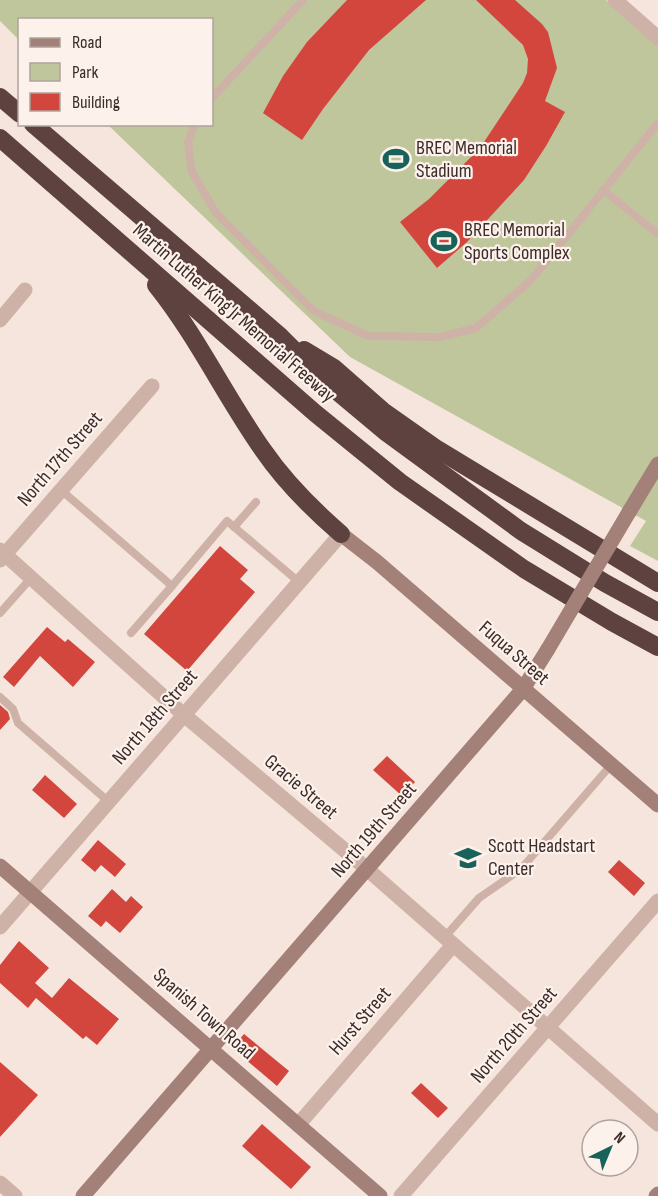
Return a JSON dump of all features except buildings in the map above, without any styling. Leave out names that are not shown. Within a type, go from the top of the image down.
[{"type":"highway","points":[[0,98],[18,112]]},
{"type":"highway","name":"Martin Luther King Jr Memorial Freeway","points":[[35,126],[280,336],[326,382],[387,433],[443,476],[547,547],[658,612]]},
{"type":"highway","name":"Martin Luther King Jr Memorial Freeway","points":[[0,138],[315,413],[400,482],[524,569],[658,647]]},
{"type":"highway","points":[[131,253],[164,294],[190,332],[264,451],[304,500],[341,534]]},
{"type":"highway","points":[[280,336],[333,368],[383,411],[437,449],[658,583]]},
{"type":"highway","points":[[581,535],[658,573]]},
{"type":"street","points":[[620,2],[658,38]]},
{"type":"street","points":[[0,320],[25,290]]},
{"type":"street","name":"North 17th Street","points":[[2,555],[152,386]]},
{"type":"street","name":"North 19th Street","points":[[83,1196],[523,689],[658,464]]},
{"type":"street","name":"North 18th Street","points":[[0,927],[341,534]]},
{"type":"street","name":"Fuqua Street","points":[[341,534],[377,562],[658,805]]},
{"type":"street","name":"Gracie Street","points":[[2,555],[31,578],[183,715],[367,869],[658,1124]]},
{"type":"street","name":"Spanish Town Road","points":[[0,866],[380,1196]]},
{"type":"street","name":"North 20th Street","points":[[401,1196],[658,901]]},
{"type":"street","name":"Hurst Street","points":[[298,1125],[449,942]]},
{"type":"street","points":[[0,1183],[15,1196]]},
{"type":"lane","points":[[213,97],[303,0]]},
{"type":"lane","points":[[194,126],[188,142],[192,172],[216,213],[314,311],[368,336],[440,337],[476,328],[531,280],[658,123]]},
{"type":"lane","points":[[603,190],[658,234]]},
{"type":"lane","points":[[61,490],[172,586]]},
{"type":"lane","points":[[234,527],[256,502]]},
{"type":"lane","points":[[131,633],[227,521],[299,582]]},
{"type":"lane","points":[[0,613],[31,578]]},
{"type":"lane","points":[[0,697],[13,708],[18,723],[109,802]]},
{"type":"lane","points":[[449,942],[479,898],[521,869],[611,765]]},
{"type":"green space","name":"BREC Memorial Sports Complex","points":[[0,0],[606,0],[658,45],[658,561],[630,546],[646,521],[350,357],[109,126],[213,126],[213,18],[18,18],[18,39],[0,21]]},
{"type":"place","name":"BREC Memorial Stadium","points":[[396,159]]},
{"type":"place","name":"BREC Memorial Sports Complex","points":[[444,241]]},
{"type":"place","name":"Scott Headstart Center","points":[[468,858]]}]
